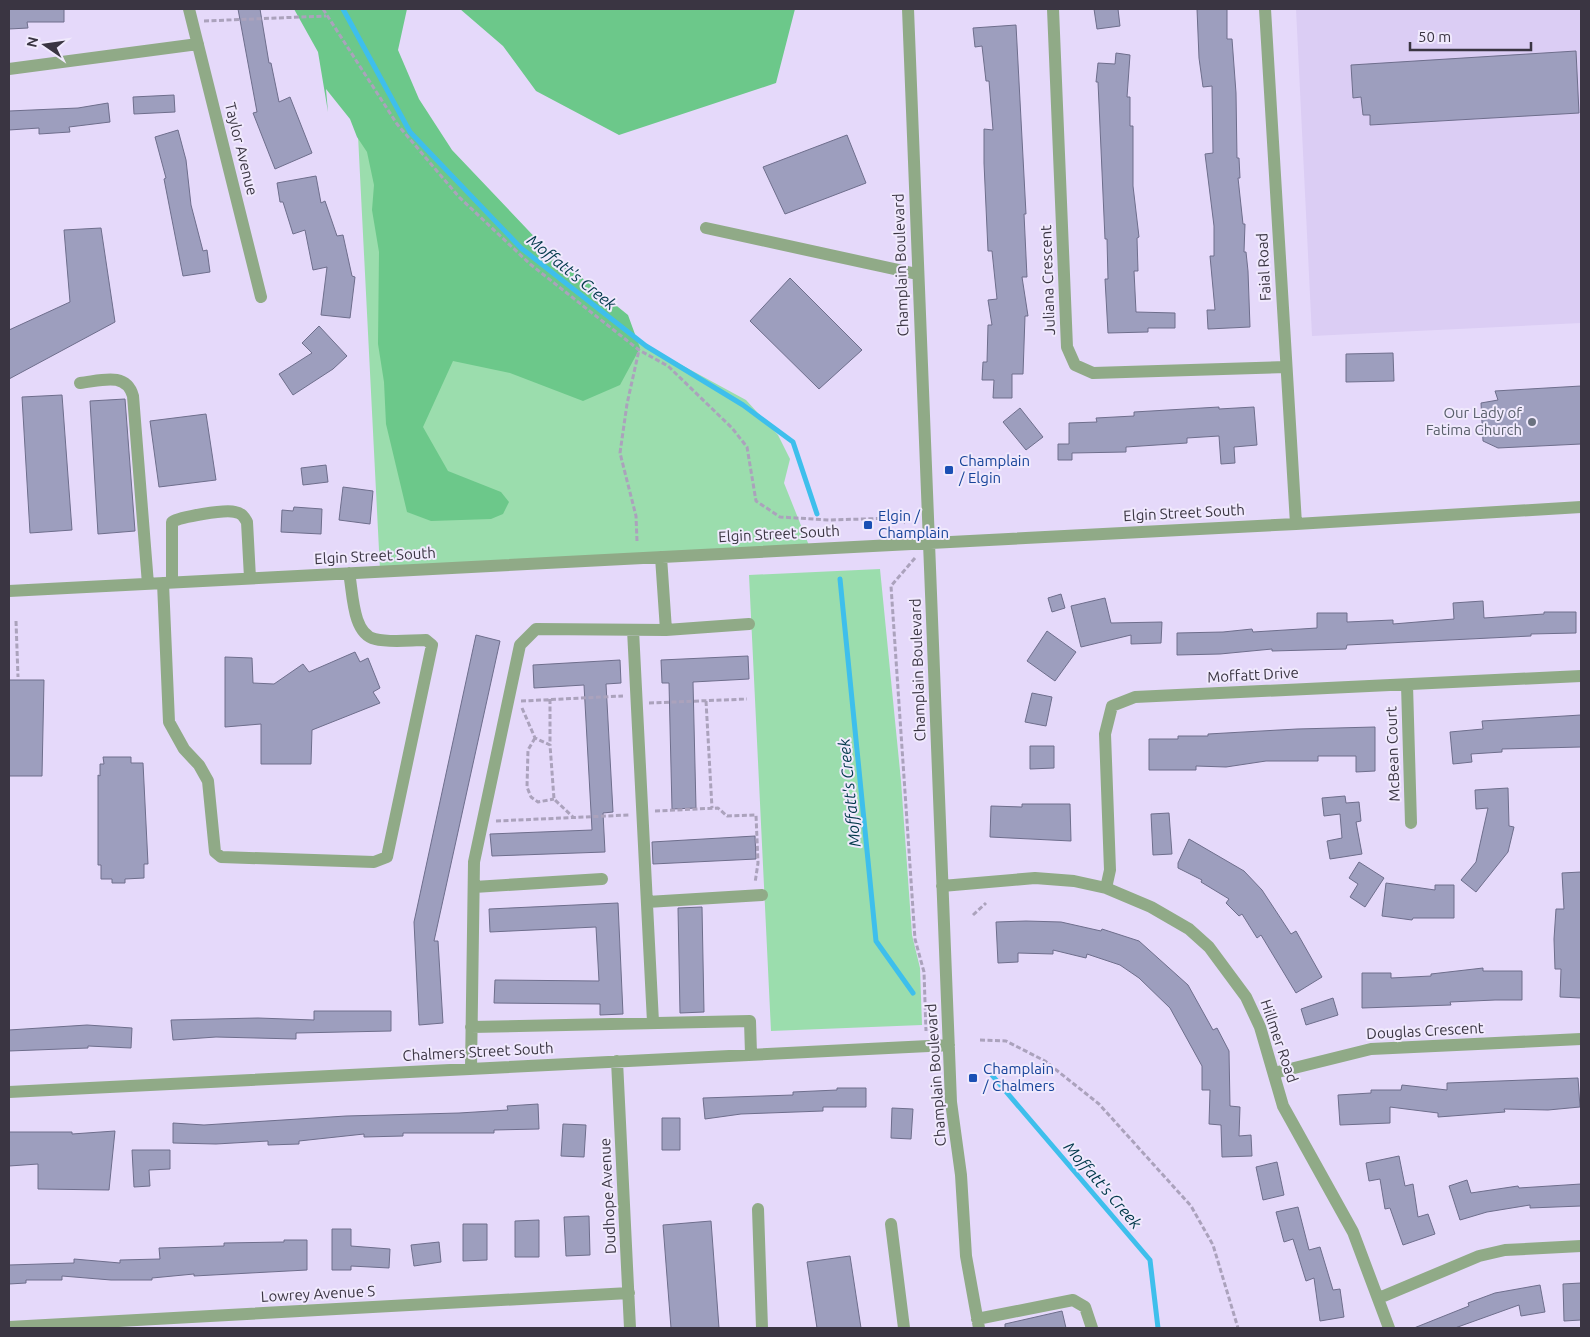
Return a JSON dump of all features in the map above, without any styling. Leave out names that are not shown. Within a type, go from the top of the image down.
[{"type":"street","name":"Taylor Avenue","points":[[189,9],[261,297]]},
{"type":"street","name":"Champlain Boulevard","points":[[908,9],[917,274],[930,542],[952,1108],[961,1175],[966,1256],[978,1324]]},
{"type":"street","name":"Juliana Crescent","points":[[1053,9],[1067,347],[1076,365],[1093,373],[1286,367]]},
{"type":"street","name":"Faial Road","points":[[1265,9],[1296,524]]},
{"type":"street","points":[[9,69],[198,44]]},
{"type":"street","points":[[706,228],[917,274]]},
{"type":"street","points":[[80,383],[114,379],[124,381],[130,387],[133,396],[148,584]]},
{"type":"street","name":"Elgin Street South","points":[[9,591],[1296,524],[1581,507]]},
{"type":"street","points":[[250,578],[247,522],[244,516],[234,511],[182,518],[172,522],[168,583],[169,722],[184,749],[199,765],[208,781],[216,852],[221,857],[374,862],[387,857],[432,645],[426,640],[375,639],[366,635],[359,624],[349,573]]},
{"type":"street","points":[[661,557],[666,630]]},
{"type":"street","points":[[471,1069],[474,862],[513,701],[520,646],[536,630],[666,630],[749,624]]},
{"type":"street","points":[[633,630],[653,1022]]},
{"type":"street","name":"Moffatt Drive","points":[[1106,888],[1110,870],[1105,734],[1112,706],[1135,697],[1581,676]]},
{"type":"street","name":"McBean Court","points":[[1406,685],[1411,823]]},
{"type":"street","name":"Hillmer Road","points":[[942,886],[1035,878],[1074,881],[1106,888],[1151,907],[1189,929],[1209,947],[1246,997],[1260,1027],[1283,1106],[1352,1232],[1389,1328]]},
{"type":"street","points":[[474,887],[602,879]]},
{"type":"street","points":[[647,902],[762,895]]},
{"type":"street","points":[[471,1026],[750,1021],[751,1054]]},
{"type":"street","name":"Douglas Crescent","points":[[1274,1073],[1371,1049],[1581,1039]]},
{"type":"street","name":"Chalmers Street South","points":[[9,1092],[949,1045]]},
{"type":"street","name":"Dudhope Avenue","points":[[617,1061],[630,1328]]},
{"type":"street","points":[[758,1209],[762,1328]]},
{"type":"street","points":[[891,1224],[904,1328]]},
{"type":"street","points":[[1379,1298],[1479,1256],[1505,1250],[1581,1246]]},
{"type":"street","name":"Lowrey Avenue S","points":[[9,1327],[628,1294]]},
{"type":"street","points":[[978,1324],[1073,1300],[1085,1307],[1092,1328]]},
{"type":"path","points":[[322,9],[396,124],[460,197],[530,264],[639,350],[668,366],[732,428],[747,447],[756,501],[780,517],[829,520],[898,518],[905,523]]},
{"type":"path","points":[[192,22],[326,16]]},
{"type":"path","points":[[638,541],[636,516],[620,453],[627,404],[639,350]]},
{"type":"path","points":[[926,1031],[924,972],[915,939],[891,586],[930,542]]},
{"type":"path","points":[[16,620],[18,677]]},
{"type":"path","points":[[550,699],[550,745],[554,799],[574,818]]},
{"type":"path","points":[[550,745],[535,738],[513,701],[550,699],[706,701],[747,699]]},
{"type":"path","points":[[706,701],[712,808]]},
{"type":"path","points":[[535,738],[528,750],[527,788],[531,797],[538,802],[554,799]]},
{"type":"path","points":[[973,915],[986,903]]},
{"type":"path","points":[[980,1040],[1006,1041],[1045,1061],[1099,1104],[1184,1199],[1213,1245],[1238,1328]]},
{"type":"shaded area","points":[[1296,9],[1581,9],[1581,323],[1312,336]]},
{"type":"green space","points":[[294,9],[407,9],[398,50],[419,99],[452,150],[545,248],[628,315],[640,348],[620,385],[583,401],[510,373],[453,361],[423,427],[448,471],[501,492],[509,502],[503,514],[491,519],[431,521],[407,512],[386,424],[384,382],[378,344],[379,252],[372,210],[374,185],[367,152],[357,137],[350,119],[326,89],[328,112],[318,52]]},
{"type":"green space","points":[[460,9],[795,9],[776,83],[619,135],[536,91],[503,46]]},
{"type":"green space","points":[[355,76],[516,242],[654,350],[746,400],[778,435],[790,459],[784,483],[810,548],[380,570]]},
{"type":"green space","points":[[880,569],[901,781],[912,935],[920,968],[922,1025],[771,1031],[749,575]]},
{"type":"building","points":[[9,9],[64,9],[64,22],[27,22],[28,28],[9,29]]},
{"type":"building","points":[[238,9],[260,9],[269,63],[271,63],[279,102],[290,97],[312,153],[275,169],[253,113],[257,112]]},
{"type":"building","points":[[1094,9],[1118,9],[1120,26],[1097,29]]},
{"type":"building","points":[[1197,9],[1227,9],[1227,39],[1232,39],[1236,93],[1237,158],[1239,158],[1240,178],[1238,178],[1243,224],[1245,224],[1244,252],[1246,252],[1248,271],[1250,327],[1208,329],[1207,310],[1215,310],[1210,256],[1214,256],[1214,226],[1205,154],[1213,153],[1212,86],[1203,87],[1199,58]]},
{"type":"building","points":[[1016,25],[1026,214],[1024,214],[1027,277],[1022,277],[1028,316],[1025,316],[1023,374],[1012,374],[1012,398],[993,398],[994,380],[982,380],[983,362],[987,362],[988,325],[992,325],[988,300],[997,299],[992,251],[988,251],[984,163],[984,129],[993,130],[989,81],[986,81],[982,46],[975,47],[973,28]]},
{"type":"building","points":[[1576,51],[1579,113],[1370,125],[1370,115],[1363,115],[1361,97],[1353,98],[1351,65]]},
{"type":"building","points":[[1116,53],[1130,55],[1127,97],[1130,97],[1130,126],[1133,126],[1133,186],[1139,237],[1137,238],[1138,271],[1134,271],[1136,312],[1175,313],[1175,328],[1148,328],[1148,332],[1108,333],[1105,279],[1108,279],[1107,239],[1105,239],[1098,82],[1096,82],[1098,63],[1115,64]]},
{"type":"building","points":[[174,95],[175,112],[134,114],[133,97]]},
{"type":"building","points":[[108,103],[110,122],[69,127],[70,132],[39,134],[39,128],[9,130],[9,111],[78,108]]},
{"type":"building","points":[[178,130],[186,160],[191,205],[203,251],[207,250],[210,272],[183,276],[164,179],[166,178],[155,137]]},
{"type":"building","points":[[847,135],[866,183],[785,214],[763,167]]},
{"type":"building","points":[[316,176],[321,203],[325,201],[337,236],[343,235],[352,276],[355,277],[350,318],[321,315],[327,267],[313,270],[305,230],[293,234],[283,202],[280,202],[277,183]]},
{"type":"building","points":[[101,228],[115,322],[9,379],[9,330],[70,302],[64,230]]},
{"type":"building","points":[[790,278],[862,350],[819,389],[750,321]]},
{"type":"building","points":[[319,326],[347,356],[333,369],[293,395],[279,374],[312,353],[302,343]]},
{"type":"building","points":[[1393,353],[1394,381],[1346,382],[1346,354]]},
{"type":"building","name":"Our Lady of Fatima Church","points":[[1581,386],[1581,444],[1498,448],[1483,441],[1481,403],[1498,400],[1495,391]]},
{"type":"building","points":[[62,395],[72,530],[30,533],[22,397]]},
{"type":"building","points":[[125,399],[135,531],[98,534],[90,401]]},
{"type":"building","points":[[1219,407],[1219,409],[1254,407],[1257,445],[1234,447],[1235,463],[1221,464],[1219,436],[1187,438],[1187,443],[1126,447],[1126,452],[1072,453],[1072,460],[1058,460],[1058,444],[1069,444],[1069,423],[1097,422],[1096,418],[1134,416],[1134,412]]},
{"type":"building","points":[[1020,408],[1043,437],[1026,450],[1003,422]]},
{"type":"building","points":[[206,414],[216,480],[159,487],[150,421]]},
{"type":"building","points":[[326,465],[328,482],[303,485],[301,468]]},
{"type":"building","points":[[343,487],[373,491],[370,524],[339,520]]},
{"type":"building","points":[[294,507],[322,509],[321,534],[281,532],[282,510],[293,511]]},
{"type":"building","points":[[1061,594],[1065,608],[1052,612],[1048,598]]},
{"type":"building","points":[[1105,598],[1111,623],[1162,622],[1161,643],[1131,644],[1131,635],[1081,647],[1071,606]]},
{"type":"building","points":[[1483,601],[1484,618],[1544,614],[1544,612],[1576,612],[1576,633],[1347,645],[1346,649],[1272,651],[1272,649],[1220,654],[1177,655],[1177,633],[1252,629],[1253,632],[1317,628],[1317,613],[1347,613],[1347,622],[1393,620],[1393,624],[1454,619],[1453,603]]},
{"type":"building","points":[[1047,631],[1076,652],[1055,681],[1027,661]]},
{"type":"building","points":[[476,635],[500,641],[434,941],[438,941],[443,1023],[419,1025],[414,922]]},
{"type":"building","points":[[355,652],[360,662],[368,658],[380,688],[373,692],[380,703],[312,730],[311,764],[261,764],[261,724],[225,727],[225,657],[252,658],[253,683],[274,684],[303,664],[309,672]]},
{"type":"building","points":[[748,656],[749,679],[693,682],[696,808],[672,809],[669,683],[662,683],[661,660]]},
{"type":"building","points":[[620,660],[621,683],[606,684],[613,812],[603,813],[605,852],[492,856],[490,834],[592,830],[584,685],[534,688],[533,665]]},
{"type":"building","points":[[9,680],[44,680],[42,776],[9,776]]},
{"type":"building","points":[[1032,693],[1052,697],[1046,726],[1025,722]]},
{"type":"building","points":[[1581,715],[1581,747],[1502,749],[1502,752],[1471,754],[1472,762],[1453,764],[1450,732],[1483,729],[1482,721]]},
{"type":"building","points":[[1375,727],[1375,771],[1356,772],[1356,756],[1318,756],[1318,761],[1266,761],[1226,767],[1196,766],[1196,770],[1149,770],[1149,739],[1178,739],[1178,736],[1208,736],[1208,734],[1297,729]]},
{"type":"building","points":[[1030,746],[1054,746],[1054,768],[1030,769]]},
{"type":"building","points":[[103,757],[131,757],[131,763],[143,763],[148,864],[144,864],[144,878],[125,879],[125,883],[112,883],[112,879],[101,879],[101,865],[98,865],[98,775],[100,776],[100,764],[104,764]]},
{"type":"building","points":[[1508,788],[1509,826],[1514,827],[1508,852],[1476,892],[1461,880],[1476,862],[1488,808],[1476,809],[1475,790]]},
{"type":"building","points":[[1345,796],[1346,803],[1359,802],[1361,821],[1356,822],[1362,854],[1330,859],[1327,841],[1342,838],[1340,814],[1324,816],[1322,798]]},
{"type":"building","points":[[1022,804],[1070,804],[1071,841],[990,837],[991,806],[1022,807]]},
{"type":"building","points":[[1169,813],[1172,854],[1153,855],[1151,814]]},
{"type":"building","points":[[755,836],[756,859],[653,864],[652,842]]},
{"type":"building","points":[[1189,839],[1244,871],[1262,890],[1291,934],[1296,931],[1322,977],[1296,993],[1261,935],[1257,938],[1242,914],[1239,916],[1226,903],[1229,899],[1201,882],[1202,880],[1178,868],[1178,863]]},
{"type":"building","points":[[1359,862],[1384,878],[1365,907],[1350,897],[1358,884],[1349,878]]},
{"type":"building","points":[[1581,872],[1581,998],[1560,997],[1561,969],[1555,969],[1554,939],[1556,909],[1564,909],[1562,873]]},
{"type":"building","points":[[1386,883],[1435,890],[1435,885],[1454,885],[1454,918],[1413,918],[1412,920],[1382,916]]},
{"type":"building","points":[[618,903],[623,1014],[600,1015],[600,1004],[494,1003],[495,980],[599,981],[596,927],[490,932],[489,909]]},
{"type":"building","points":[[702,907],[704,1012],[680,1013],[678,908]]},
{"type":"building","points":[[996,922],[1061,922],[1101,931],[1102,929],[1139,941],[1188,985],[1213,1030],[1217,1028],[1229,1051],[1230,1106],[1240,1107],[1239,1136],[1251,1135],[1252,1156],[1222,1157],[1221,1125],[1209,1124],[1210,1090],[1202,1090],[1202,1066],[1170,1008],[1139,978],[1120,965],[1087,954],[1086,958],[1053,950],[1053,954],[1018,953],[1018,962],[998,963]]},
{"type":"building","points":[[1483,968],[1483,971],[1522,971],[1522,1000],[1450,1002],[1451,1005],[1362,1008],[1362,973],[1391,973],[1391,978],[1431,976],[1431,974]]},
{"type":"building","points":[[1333,998],[1338,1015],[1306,1025],[1301,1009]]},
{"type":"building","points":[[314,1011],[391,1011],[391,1031],[296,1033],[296,1039],[216,1037],[173,1040],[171,1020],[258,1018],[314,1020]]},
{"type":"building","points":[[87,1025],[132,1028],[131,1048],[88,1046],[88,1048],[9,1051],[9,1030]]},
{"type":"building","points":[[1578,1078],[1580,1107],[1548,1110],[1504,1109],[1505,1112],[1438,1117],[1438,1113],[1390,1107],[1390,1123],[1340,1125],[1338,1095],[1371,1093],[1371,1090],[1401,1090],[1402,1085],[1447,1090],[1447,1083]]},
{"type":"building","points":[[837,1088],[866,1088],[866,1107],[823,1107],[823,1111],[741,1114],[705,1119],[703,1098],[793,1095],[793,1092],[837,1090]]},
{"type":"building","points":[[538,1104],[539,1129],[494,1130],[494,1133],[403,1133],[403,1136],[364,1137],[364,1134],[299,1141],[299,1144],[268,1145],[268,1141],[216,1144],[173,1143],[173,1123],[204,1125],[346,1116],[459,1113],[508,1110],[507,1106]]},
{"type":"building","points":[[892,1108],[913,1109],[911,1139],[891,1138]]},
{"type":"building","points":[[662,1118],[680,1118],[680,1150],[662,1150]]},
{"type":"building","points":[[563,1124],[586,1125],[584,1157],[561,1156]]},
{"type":"building","points":[[115,1131],[109,1190],[38,1189],[38,1164],[9,1166],[9,1132],[72,1132],[72,1134]]},
{"type":"building","points":[[132,1150],[170,1150],[170,1169],[149,1170],[150,1186],[134,1187]]},
{"type":"building","points":[[1399,1156],[1405,1186],[1413,1184],[1418,1217],[1428,1214],[1435,1234],[1403,1245],[1390,1208],[1385,1209],[1380,1179],[1369,1181],[1366,1163]]},
{"type":"building","points":[[1277,1162],[1284,1195],[1263,1200],[1256,1167]]},
{"type":"building","points":[[1467,1180],[1471,1193],[1518,1186],[1519,1188],[1581,1184],[1581,1206],[1530,1208],[1530,1205],[1487,1212],[1460,1220],[1449,1186]]},
{"type":"building","points":[[1298,1207],[1309,1250],[1320,1247],[1333,1290],[1340,1289],[1344,1317],[1320,1321],[1314,1278],[1306,1281],[1293,1239],[1284,1242],[1276,1212]]},
{"type":"building","points":[[589,1216],[590,1255],[566,1256],[564,1217]]},
{"type":"building","points":[[539,1220],[539,1257],[515,1257],[515,1221]]},
{"type":"building","points":[[711,1221],[719,1328],[671,1328],[663,1225]]},
{"type":"building","points":[[463,1224],[487,1224],[487,1260],[463,1261]]},
{"type":"building","points":[[332,1229],[351,1229],[351,1246],[390,1249],[389,1268],[351,1266],[351,1270],[332,1270]]},
{"type":"building","points":[[284,1240],[307,1240],[307,1270],[194,1276],[194,1274],[152,1278],[152,1280],[111,1280],[62,1276],[62,1280],[26,1280],[26,1283],[9,1284],[9,1265],[74,1263],[74,1259],[120,1263],[120,1260],[160,1259],[159,1248],[224,1246],[224,1243],[284,1242]]},
{"type":"building","points":[[439,1242],[441,1262],[414,1266],[411,1245]]},
{"type":"building","points":[[850,1256],[861,1328],[817,1328],[807,1262]]},
{"type":"building","points":[[1581,1283],[1581,1320],[1564,1321],[1563,1284]]},
{"type":"building","points":[[1540,1285],[1545,1312],[1521,1316],[1519,1305],[1455,1328],[1414,1328],[1469,1306],[1468,1303],[1495,1293]]},
{"type":"building","points":[[1062,1311],[1066,1328],[1005,1328],[1005,1324]]},
{"type":"waterway","name":"Moffatt's Creek","points":[[343,9],[410,132],[521,248],[646,346],[743,405],[793,442],[817,514]]},
{"type":"waterway","name":"Moffatt's Creek","points":[[840,579],[876,941],[913,993]]},
{"type":"waterway","name":"Moffatt's Creek","points":[[991,1074],[1150,1260],[1158,1328]]},
{"type":"place","name":"Our Lady of Fatima Church","points":[[1532,422]]},
{"type":"place","name":"Champlain / Elgin","points":[[949,470]]},
{"type":"place","name":"Elgin / Champlain","points":[[868,525]]},
{"type":"place","name":"Champlain / Chalmers","points":[[973,1078]]}]
